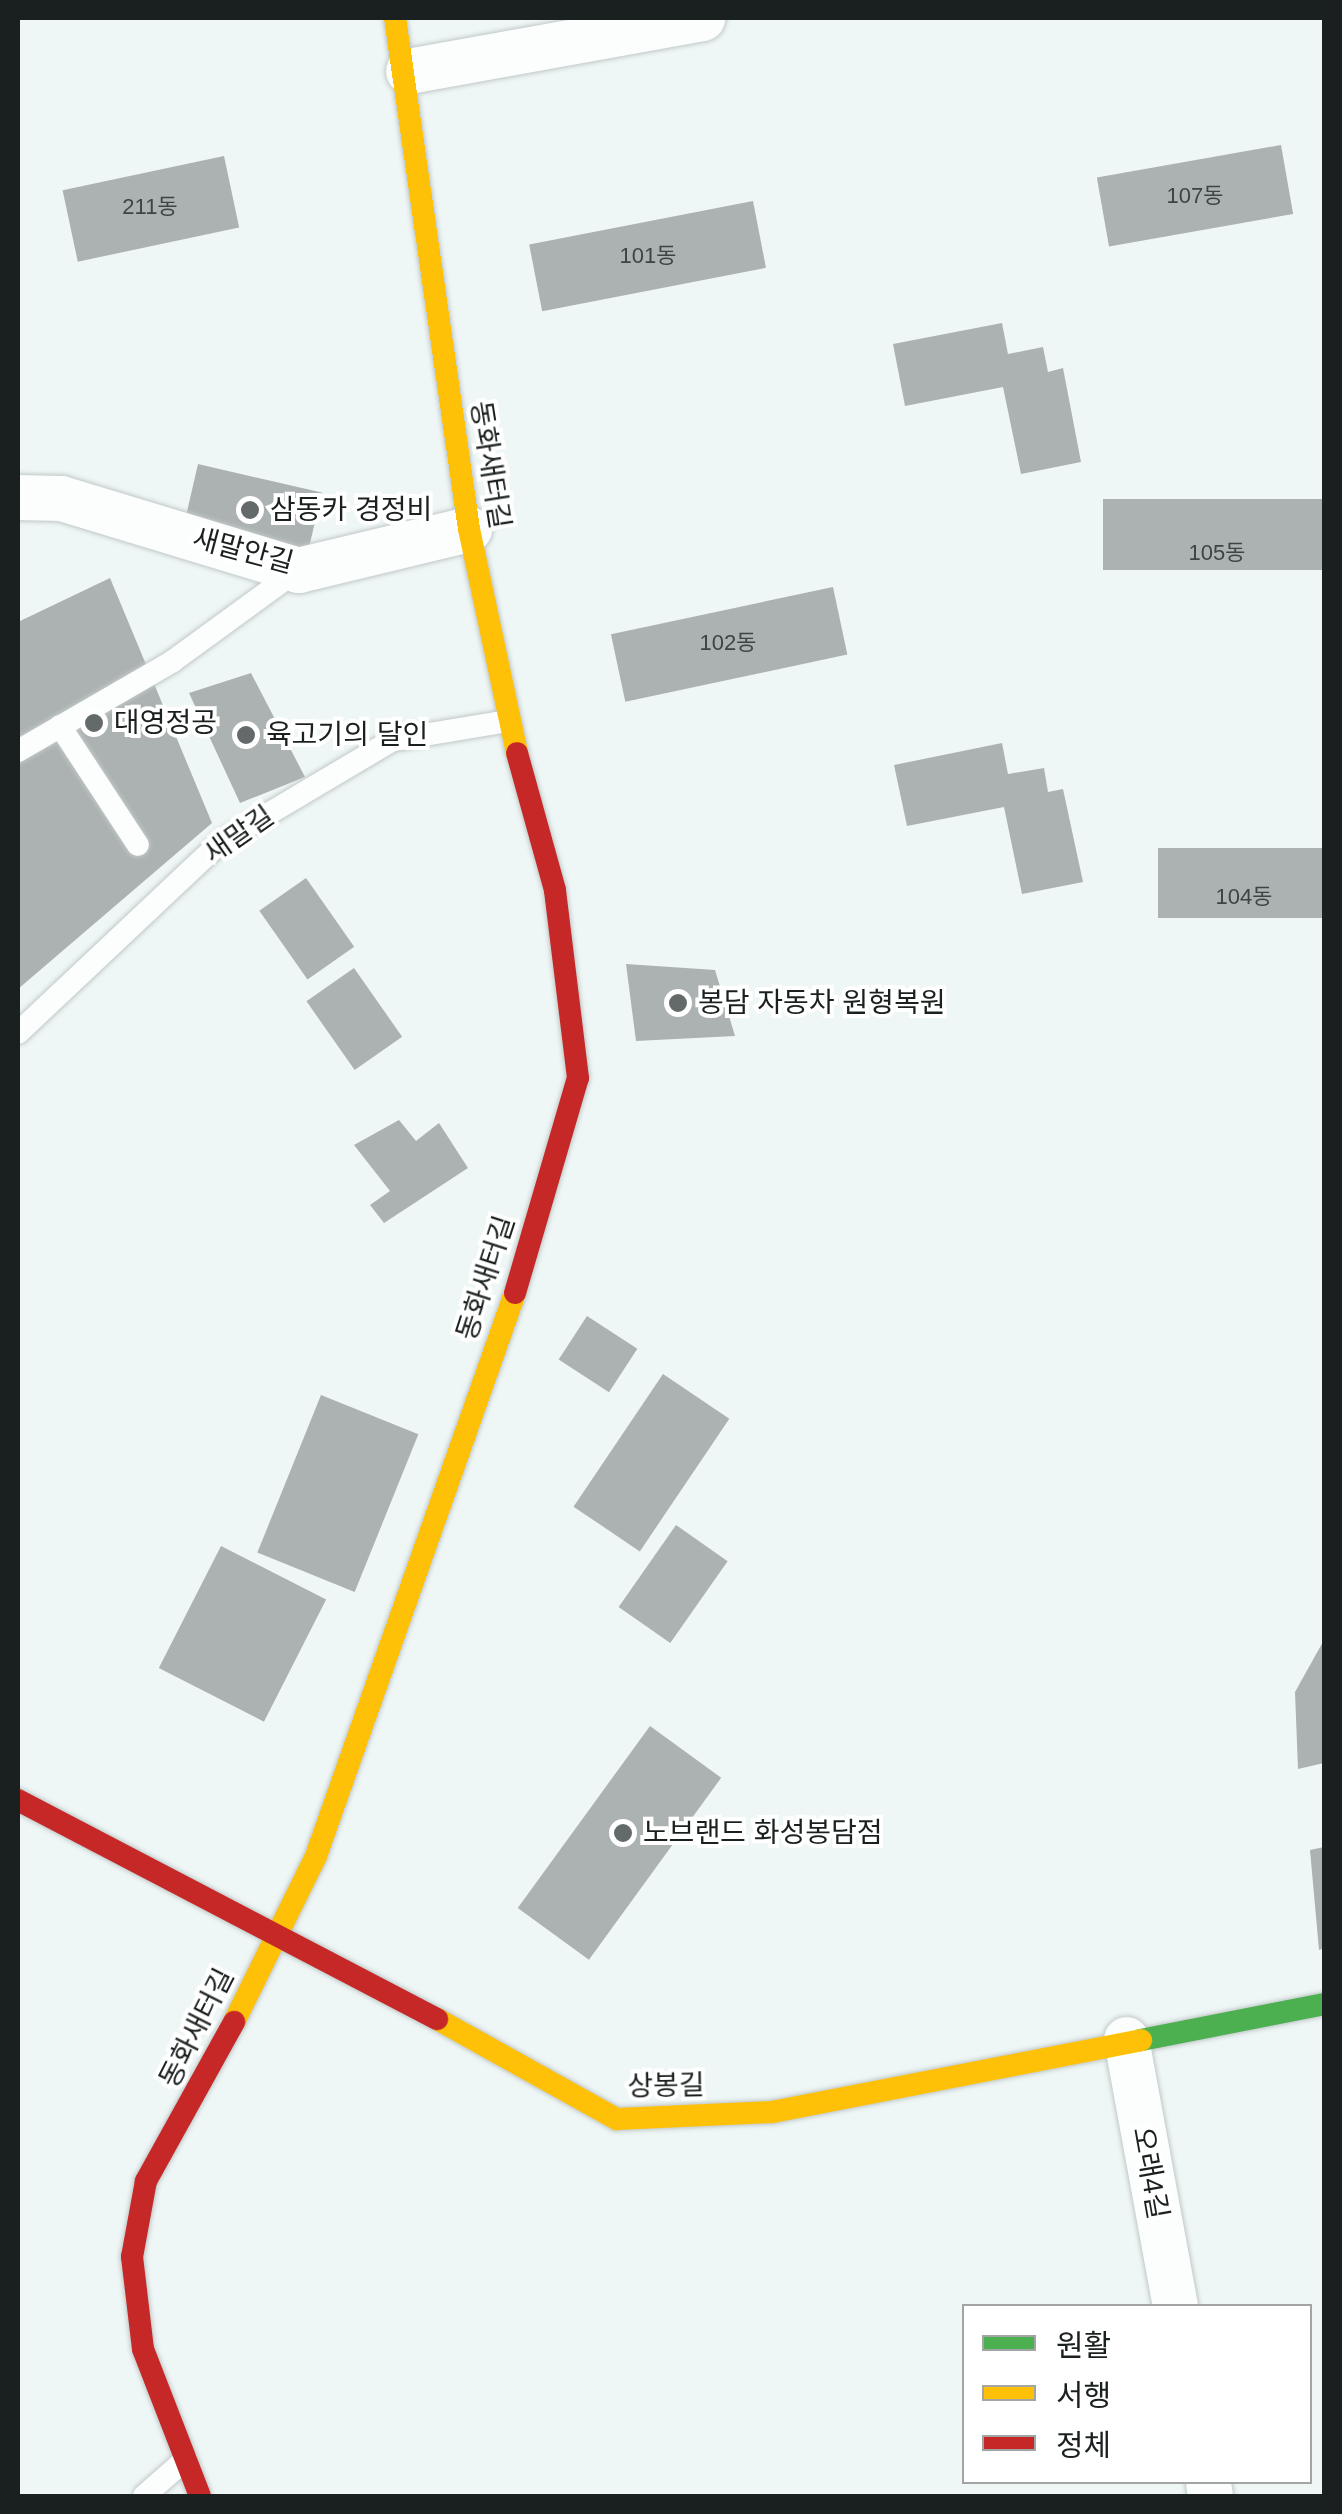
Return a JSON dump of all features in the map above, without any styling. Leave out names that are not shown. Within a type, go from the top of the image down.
[{"type":"street","name":"동화새터길","points":[[200,2496],[143,2349],[132,2257],[146,2181],[203,2086],[316,1856],[520,1278],[578,1078],[555,890],[508,722],[469,529],[408,71],[395,18]]},
{"type":"street","points":[[408,71],[702,18]]},
{"type":"street","name":"새말안길","points":[[18,497],[61,498],[298,570],[469,529]]},
{"type":"street","name":"상봉길","points":[[18,1800],[280,1932],[617,2119],[772,2112],[1126,2038],[1324,2004]]},
{"type":"street","name":"오래4길","points":[[1126,2038],[1175,2304]]},
{"type":"lane","points":[[18,751],[173,660],[298,570]]},
{"type":"lane","name":"새말길","points":[[18,1033],[221,842],[393,740],[508,722]]},
{"type":"lane","points":[[60,726],[138,845]]},
{"type":"lane","points":[[144,2496],[186,2459]]},
{"type":"building","points":[[1281,145],[1293,214],[1109,246],[1097,177]]},
{"type":"building","points":[[224,156],[239,227],[78,262],[63,190]]},
{"type":"building","points":[[753,201],[766,268],[542,311],[529,245]]},
{"type":"building","points":[[1002,323],[1008,354],[1043,347],[1048,372],[1063,368],[1081,462],[1021,474],[1003,387],[905,406],[893,344]]},
{"type":"building","name":"삼동카 경정비","points":[[198,464],[322,493],[307,558],[183,529]]},
{"type":"building","points":[[1103,499],[1324,499],[1324,570],[1103,570]]},
{"type":"building","name":"대영정공","points":[[110,578],[212,823],[18,989],[18,622]]},
{"type":"building","points":[[833,587],[847,654],[625,702],[611,634]]},
{"type":"building","name":"육고기의 달인","points":[[251,673],[305,777],[240,803],[189,693]]},
{"type":"building","points":[[1002,743],[1008,774],[1044,768],[1048,792],[1063,789],[1083,882],[1022,894],[1004,807],[907,826],[894,765]]},
{"type":"building","points":[[1158,848],[1324,848],[1324,918],[1158,918]]},
{"type":"building","points":[[306,878],[354,947],[307,980],[259,911]]},
{"type":"building","name":"봉담 자동차 원형복원","points":[[626,964],[715,970],[735,1036],[636,1041]]},
{"type":"building","points":[[354,968],[402,1037],[355,1070],[306,1001]]},
{"type":"building","points":[[399,1120],[416,1141],[439,1123],[468,1168],[384,1223],[370,1205],[390,1191],[354,1145]]},
{"type":"building","points":[[587,1316],[637,1349],[609,1392],[559,1360]]},
{"type":"building","points":[[663,1374],[729,1419],[640,1551],[574,1507]]},
{"type":"building","points":[[321,1395],[418,1434],[355,1592],[257,1553]]},
{"type":"building","points":[[676,1525],[728,1561],[670,1643],[619,1607]]},
{"type":"building","points":[[221,1546],[326,1600],[264,1722],[159,1668]]},
{"type":"building","points":[[1324,1640],[1324,1763],[1298,1769],[1295,1692]]},
{"type":"building","points":[[650,1726],[721,1778],[589,1960],[518,1908]]},
{"type":"building","points":[[1324,1847],[1324,1948],[1319,1950],[1310,1850]]},
{"type":"traffic: fast","points":[[1141,2040],[1324,2004]]},
{"type":"traffic: slow","points":[[395,18],[469,529],[517,753]]},
{"type":"traffic: slow","points":[[234,2022],[316,1856],[515,1293]]},
{"type":"traffic: slow","points":[[437,2019],[617,2119],[772,2112],[1141,2040]]},
{"type":"traffic: jam","points":[[515,1293],[578,1078],[555,890],[517,753]]},
{"type":"traffic: jam","points":[[18,1800],[437,2019]]},
{"type":"traffic: jam","points":[[200,2496],[143,2349],[132,2257],[146,2181],[234,2022]]},
{"type":"place","name":"삼동카 경정비","points":[[250,510]]},
{"type":"place","name":"대영정공","points":[[94,723]]},
{"type":"place","name":"육고기의 달인","points":[[246,735]]},
{"type":"place","name":"봉담 자동차 원형복원","points":[[678,1003]]},
{"type":"place","name":"노브랜드 화성봉담점","points":[[623,1833]]}]
